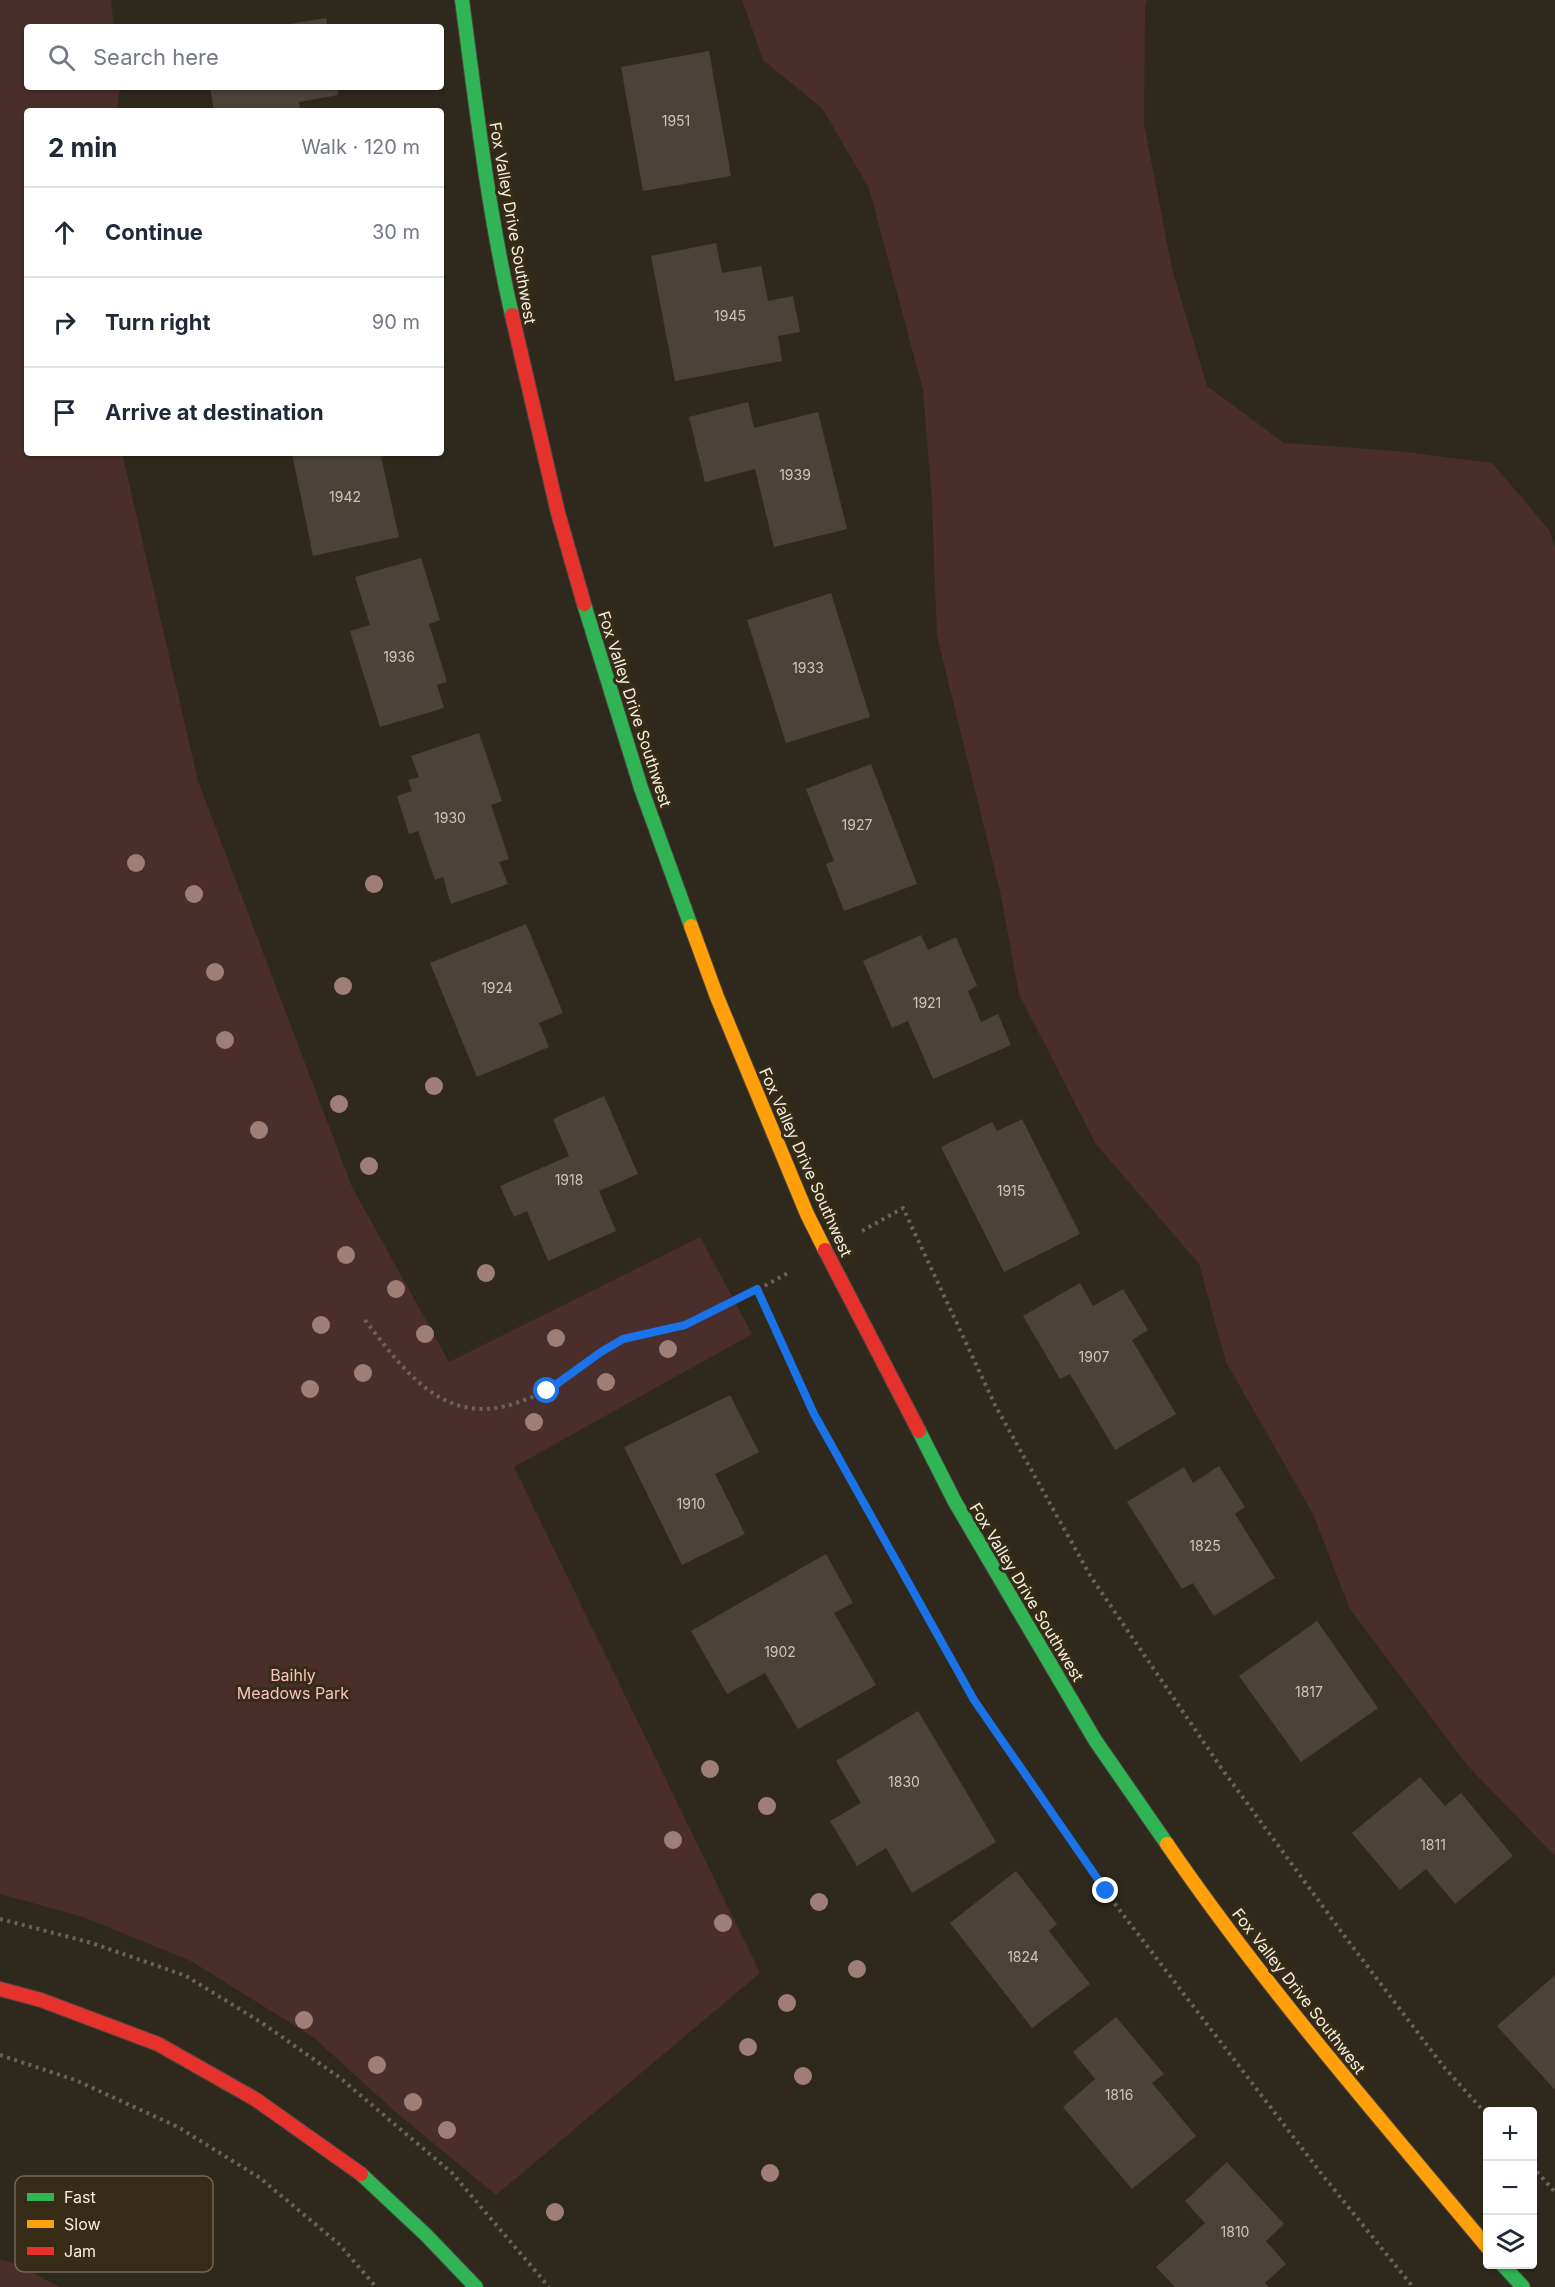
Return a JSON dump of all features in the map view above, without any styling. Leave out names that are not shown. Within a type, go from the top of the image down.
[{"type":"street","name":"Fox Valley Drive Southwest","points":[[462,0],[485,173],[499,257],[558,513],[578,586],[641,788],[717,997],[807,1214],[955,1502],[1095,1740],[1218,1915],[1317,2044],[1483,2242]]},
{"type":"street","points":[[0,1989],[41,2000],[158,2044],[255,2099],[353,2167],[426,2235],[476,2287]]},
{"type":"street","points":[[1506,2269],[1523,2287]]},
{"type":"path","points":[[903,1208],[995,1405],[1091,1577],[1222,1769],[1311,1891],[1443,2066],[1483,2110]]},
{"type":"path","points":[[365,1320],[402,1368],[428,1391],[455,1406],[476,1409],[504,1407],[547,1391],[623,1339],[685,1325],[757,1289],[814,1414],[974,1700],[1106,1891],[1324,2177],[1413,2287]]},
{"type":"path","points":[[0,1919],[92,1943],[186,1976],[262,2023],[339,2077],[452,2173],[549,2287]]},
{"type":"path","points":[[0,2055],[75,2080],[178,2127],[260,2178],[339,2244],[376,2287]]},
{"type":"path","points":[[1537,2171],[1555,2192]]},
{"type":"green space","name":"Baihly Meadows Park","points":[[0,0],[111,0],[114,24],[24,24],[24,90],[120,90],[117,108],[24,108],[24,456],[123,456],[198,781],[352,1187],[449,1362],[700,1237],[752,1334],[514,1467],[760,1973],[496,2195],[398,2114],[313,2037],[191,1961],[83,1917],[0,1894]]},
{"type":"green space","points":[[742,0],[1147,0],[1145,4],[1144,124],[1172,269],[1207,386],[1284,443],[1397,451],[1492,463],[1550,531],[1555,548],[1555,1856],[1467,1765],[1350,1609],[1313,1514],[1226,1362],[1199,1264],[1096,1144],[1019,994],[1001,896],[937,636],[932,502],[923,390],[869,188],[822,108],[763,60]]},
{"type":"green space","points":[[0,2259],[15,2264],[15,2272],[32,2272],[59,2287],[0,2287]]},
{"type":"building","points":[[326,18],[327,24],[289,24]]},
{"type":"building","points":[[709,51],[731,176],[643,191],[621,67]]},
{"type":"building","points":[[210,90],[337,90],[338,95],[299,102],[300,108],[214,108]]},
{"type":"building","points":[[716,243],[722,273],[761,266],[768,301],[793,296],[800,332],[778,336],[782,361],[675,381],[651,256]]},
{"type":"building","points":[[748,402],[754,428],[818,412],[847,529],[774,547],[755,469],[705,482],[689,417]]},
{"type":"building","points":[[293,456],[384,456],[381,457],[399,537],[313,556]]},
{"type":"building","points":[[421,558],[440,620],[429,624],[447,682],[437,685],[444,708],[380,727],[350,631],[370,625],[355,577]]},
{"type":"building","points":[[831,593],[870,717],[786,743],[747,620]]},
{"type":"building","points":[[479,733],[502,801],[491,805],[509,859],[499,862],[508,884],[451,904],[443,877],[435,880],[418,831],[409,834],[397,796],[412,791],[408,780],[419,777],[411,756]]},
{"type":"building","points":[[871,764],[917,884],[844,911],[826,864],[834,861],[806,789]]},
{"type":"building","points":[[526,924],[563,1013],[539,1023],[549,1047],[477,1077],[430,963]]},
{"type":"building","points":[[921,935],[928,950],[956,937],[977,986],[968,991],[981,1022],[998,1014],[1011,1045],[933,1079],[908,1021],[892,1028],[863,961]]},
{"type":"building","points":[[604,1096],[638,1174],[599,1191],[616,1231],[548,1261],[527,1211],[514,1217],[500,1186],[569,1156],[553,1119]]},
{"type":"building","points":[[1022,1119],[1080,1234],[1004,1272],[941,1147],[992,1122],[997,1131]]},
{"type":"building","points":[[1080,1283],[1093,1306],[1123,1289],[1148,1330],[1132,1340],[1176,1414],[1115,1450],[1070,1374],[1060,1379],[1023,1316]]},
{"type":"building","points":[[730,1395],[759,1452],[715,1474],[745,1534],[682,1565],[624,1447]]},
{"type":"building","points":[[1219,1466],[1245,1507],[1235,1514],[1275,1578],[1214,1616],[1193,1583],[1182,1589],[1127,1502],[1184,1467],[1193,1483]]},
{"type":"building","points":[[826,1554],[853,1603],[834,1613],[876,1685],[798,1729],[765,1673],[727,1694],[691,1631]]},
{"type":"building","points":[[1317,1621],[1378,1708],[1301,1762],[1239,1676]]},
{"type":"building","points":[[918,1711],[996,1842],[912,1893],[886,1848],[857,1866],[830,1821],[861,1803],[836,1761]]},
{"type":"building","points":[[1420,1777],[1445,1806],[1461,1793],[1513,1856],[1455,1904],[1426,1869],[1400,1890],[1352,1833]]},
{"type":"building","points":[[1016,1871],[1057,1924],[1049,1931],[1090,1984],[1032,2028],[950,1923]]},
{"type":"building","points":[[1555,1975],[1555,2090],[1497,2026]]},
{"type":"building","points":[[1116,2017],[1164,2074],[1152,2083],[1196,2136],[1132,2189],[1063,2107],[1095,2079],[1073,2052]]},
{"type":"building","points":[[1227,2162],[1284,2224],[1266,2241],[1286,2264],[1265,2283],[1269,2287],[1175,2287],[1156,2267],[1205,2223],[1185,2201]]},
{"type":"traffic: fast","points":[[462,0],[489,197],[512,315]]},
{"type":"traffic: fast","points":[[584,604],[641,788],[691,926]]},
{"type":"traffic: fast","points":[[919,1431],[955,1502],[1095,1740],[1167,1844]]},
{"type":"traffic: fast","points":[[361,2174],[426,2235],[476,2287]]},
{"type":"traffic: fast","points":[[1507,2269],[1523,2287]]},
{"type":"traffic: slow","points":[[691,926],[717,997],[807,1214],[825,1250]]},
{"type":"traffic: slow","points":[[1167,1844],[1204,1897],[1282,1999],[1483,2242]]},
{"type":"traffic: jam","points":[[512,315],[558,513],[584,604]]},
{"type":"traffic: jam","points":[[825,1250],[919,1431]]},
{"type":"traffic: jam","points":[[0,1989],[41,2000],[158,2044],[255,2099],[361,2174]]},
{"type":"route","points":[[547,1391],[623,1339],[685,1325],[757,1289],[814,1414],[974,1700],[1106,1891]]}]
